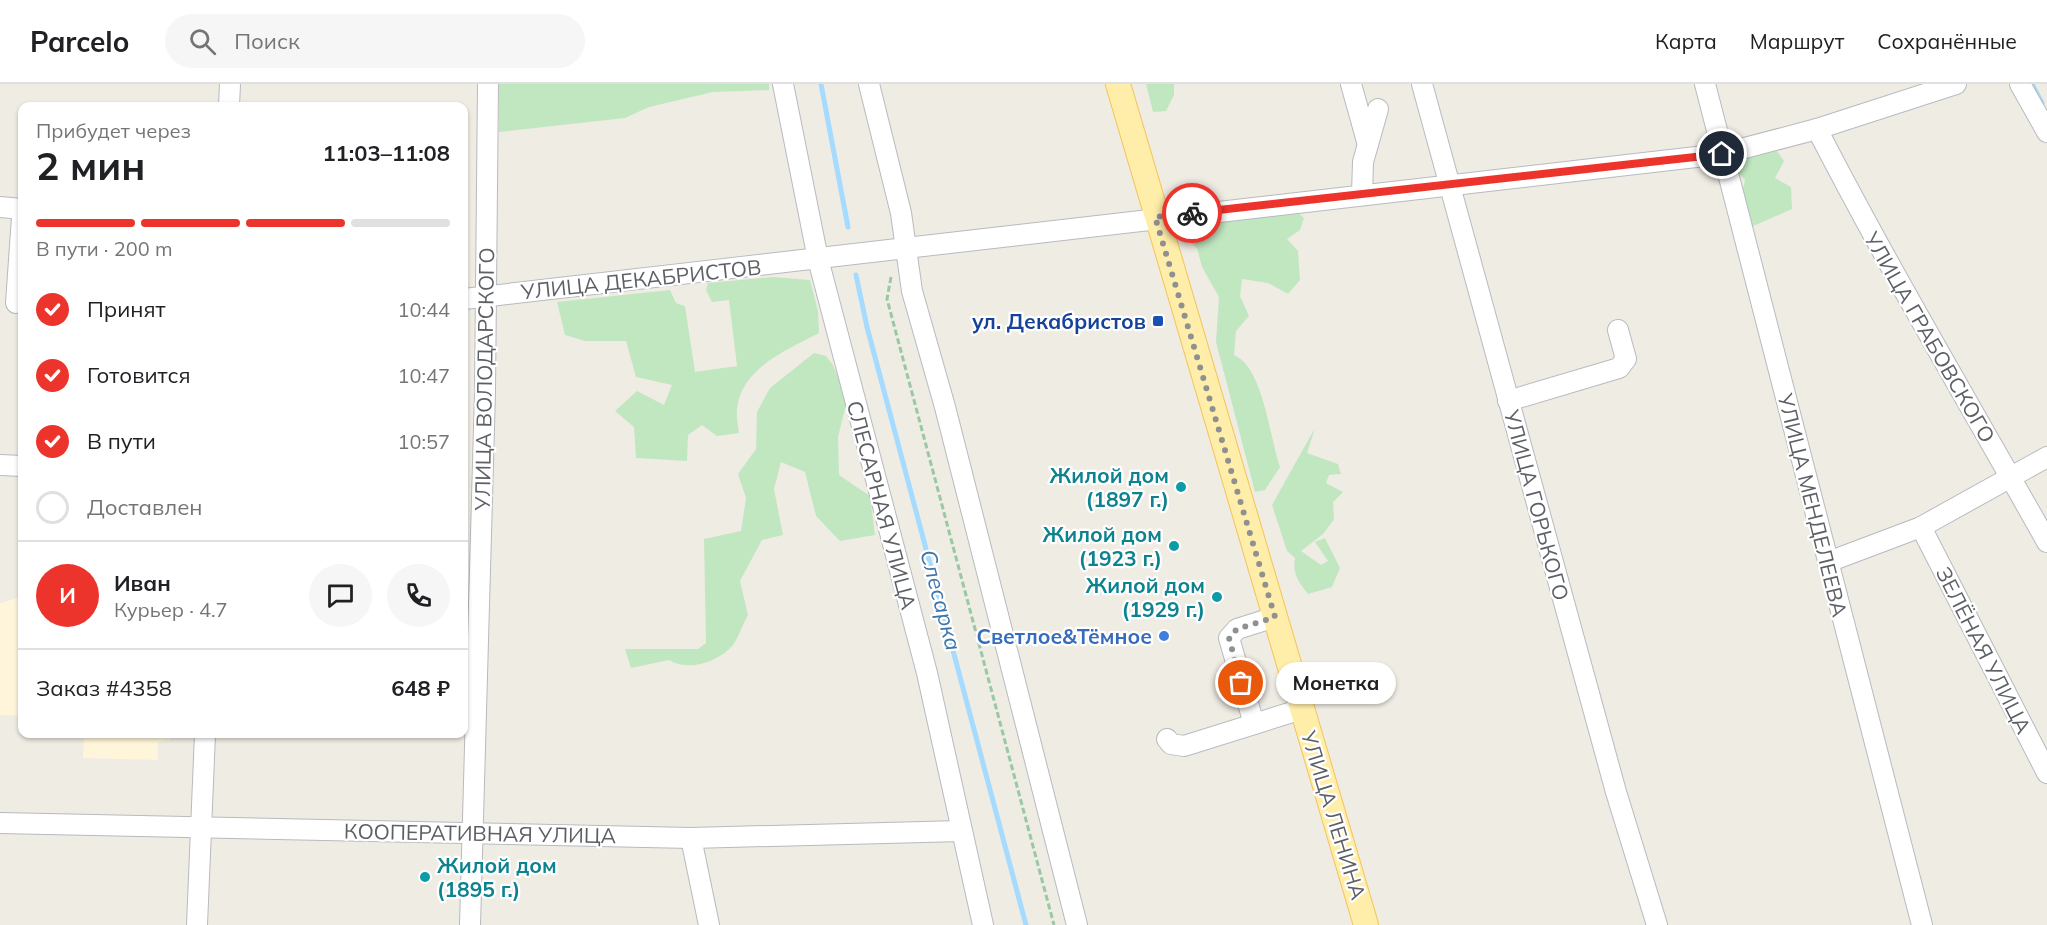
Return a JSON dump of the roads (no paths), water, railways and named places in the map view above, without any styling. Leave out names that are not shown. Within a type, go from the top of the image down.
[{"type":"main road","name":"УЛИЦА ЛЕНИНА","points":[[1118,84],[1155,217],[1366,925]]},
{"type":"street","points":[[229,102],[230,84]]},
{"type":"street","name":"УЛИЦА ВОЛОДАРСКОГО","points":[[470,925],[487,297],[488,84]]},
{"type":"street","name":"СЛЕСАРНАЯ УЛИЦА","points":[[783,84],[818,259],[924,662],[983,925]]},
{"type":"street","points":[[869,84],[901,213],[912,291],[945,407],[1077,925]]},
{"type":"street","points":[[1351,84],[1368,145]]},
{"type":"street","name":"УЛИЦА ГОРЬКОГО","points":[[1422,84],[1616,792],[1657,925]]},
{"type":"street","name":"УЛИЦА МЕНДЕЛЕЕВА","points":[[1705,84],[1922,925]]},
{"type":"street","points":[[906,248],[1155,217],[1722,154],[1817,129],[1956,84]]},
{"type":"street","points":[[2020,84],[2047,132]]},
{"type":"street","points":[[1362,194],[1363,162],[1378,109]]},
{"type":"street","name":"УЛИЦА ГРАБОВСКОГО","points":[[1817,129],[1868,227],[2047,542]]},
{"type":"street","points":[[0,207],[18,208]]},
{"type":"street","name":"УЛИЦА ДЕКАБРИСТОВ","points":[[468,299],[906,248]]},
{"type":"street","points":[[13,303],[18,255]]},
{"type":"street","points":[[1508,401],[1619,368],[1626,360],[1618,330]]},
{"type":"street","points":[[1828,562],[1921,527],[2047,456]]},
{"type":"street","points":[[0,465],[18,466]]},
{"type":"street","name":"ЗЕЛЁНАЯ УЛИЦА","points":[[1921,527],[2047,773]]},
{"type":"street","points":[[1254,724],[1229,638],[1237,629],[1275,617]]},
{"type":"street","points":[[1167,739],[1171,744],[1184,746],[1302,709]]},
{"type":"street","points":[[197,925],[205,738]]},
{"type":"street","name":"КООПЕРАТИВНАЯ УЛИЦА","points":[[0,823],[691,838],[961,831]]},
{"type":"street","points":[[691,838],[709,925]]},
{"type":"waterway","name":"Слесарка","points":[[821,84],[848,227]]},
{"type":"waterway","points":[[2032,84],[2042,103]]},
{"type":"waterway","name":"Слесарка","points":[[856,275],[867,327],[1026,925]]},
{"type":"place","name":"ул. Декабристов","points":[[1158,321]]},
{"type":"place","name":"Жилой дом (1897 г.)","points":[[1181,487]]},
{"type":"place","name":"Жилой дом (1923 г.)","points":[[1174,546]]},
{"type":"place","name":"Жилой дом (1929 г.)","points":[[1217,597]]},
{"type":"place","name":"Светлое&Тёмное","points":[[1164,636]]},
{"type":"place","name":"Монетка","points":[[1241,683]]},
{"type":"place","name":"Жилой дом (1895 г.)","points":[[425,877]]}]
